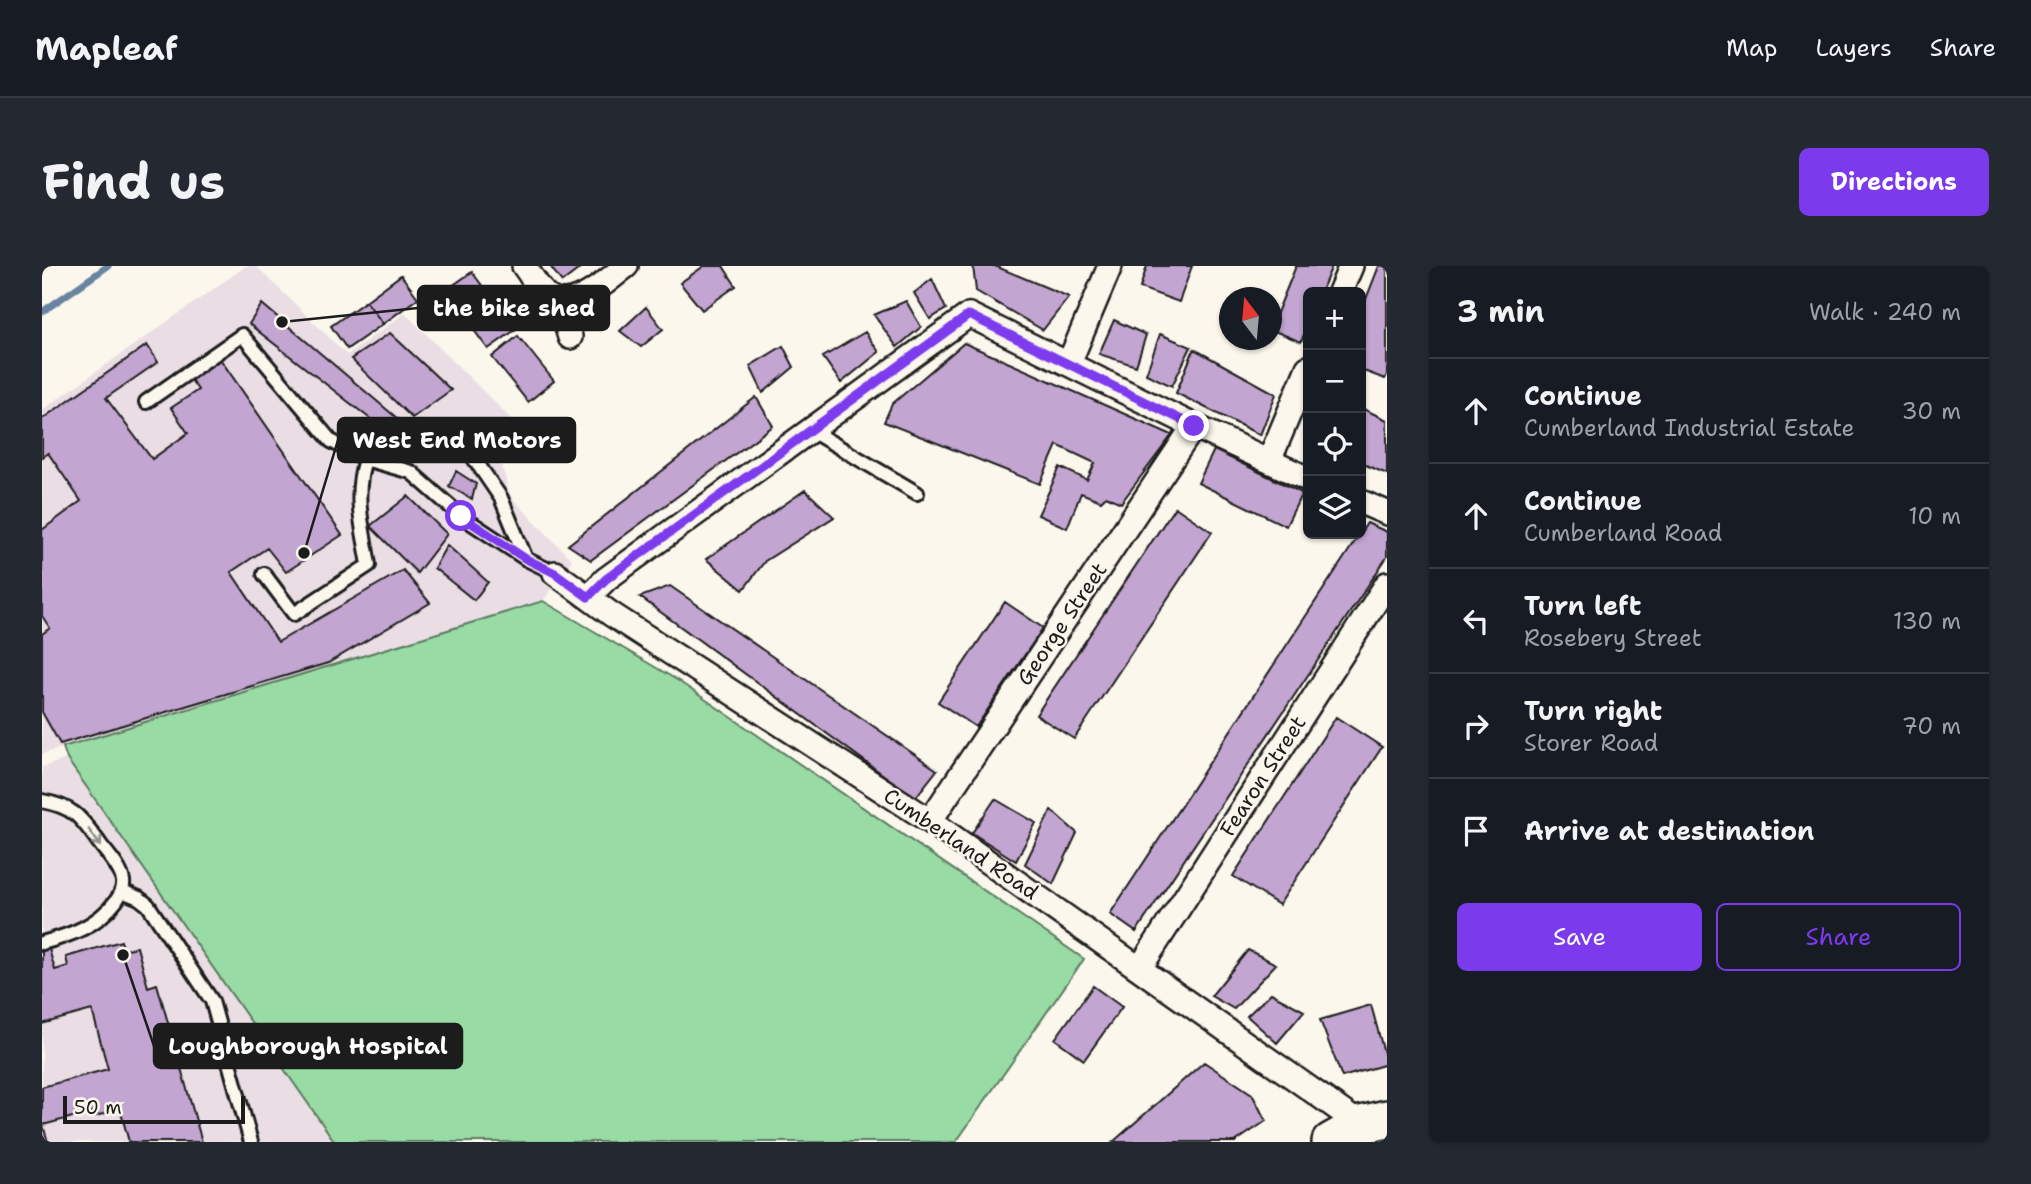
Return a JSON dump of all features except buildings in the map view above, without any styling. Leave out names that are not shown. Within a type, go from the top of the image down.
[{"type":"street","points":[[524,266],[548,297],[565,302],[577,300],[626,266]]},
{"type":"street","points":[[1069,363],[1110,266]]},
{"type":"street","points":[[1342,287],[1351,266]]},
{"type":"street","points":[[565,302],[565,321],[570,337]]},
{"type":"street","points":[[588,597],[606,579],[969,315],[1303,477]]},
{"type":"street","points":[[1269,461],[1303,380]]},
{"type":"street","name":"George Street","points":[[930,821],[1194,426]]},
{"type":"street","points":[[1366,504],[1387,513]]},
{"type":"street","name":"Cumberland Road","points":[[555,573],[930,821],[1140,968],[1360,1129]]},
{"type":"street","name":"Fearon Street","points":[[1140,968],[1387,584]]},
{"type":"lane","points":[[146,402],[242,335],[331,441],[365,459],[411,472],[461,516],[526,559],[555,573]]},
{"type":"lane","points":[[810,430],[917,493]]},
{"type":"lane","points":[[458,435],[501,498],[526,559]]},
{"type":"lane","points":[[264,574],[294,614],[369,565],[358,498],[365,459]]},
{"type":"lane","points":[[42,801],[61,804],[81,817],[117,868],[123,881],[122,891],[105,914],[88,927],[71,935],[42,943]]},
{"type":"lane","points":[[122,891],[148,905],[212,1001],[251,1142]]},
{"type":"shaded area","points":[[246,266],[256,266],[347,355],[405,313],[522,430],[499,454],[510,496],[572,560],[543,601],[42,754],[42,410]]},
{"type":"shaded area","points":[[67,759],[335,1142],[42,1142],[42,767]]},
{"type":"green space","points":[[543,601],[677,680],[1084,959],[956,1142],[335,1142],[67,759],[63,747]]},
{"type":"waterway","points":[[42,312],[108,266]]},
{"type":"place","name":"the bike shed","points":[[282,322]]},
{"type":"place","name":"West End Motors","points":[[304,553]]},
{"type":"place","name":"Loughborough Hospital","points":[[123,955]]},
{"type":"route","points":[[461,516],[526,559],[555,573],[588,597],[599,584],[969,315],[1194,426]]}]
